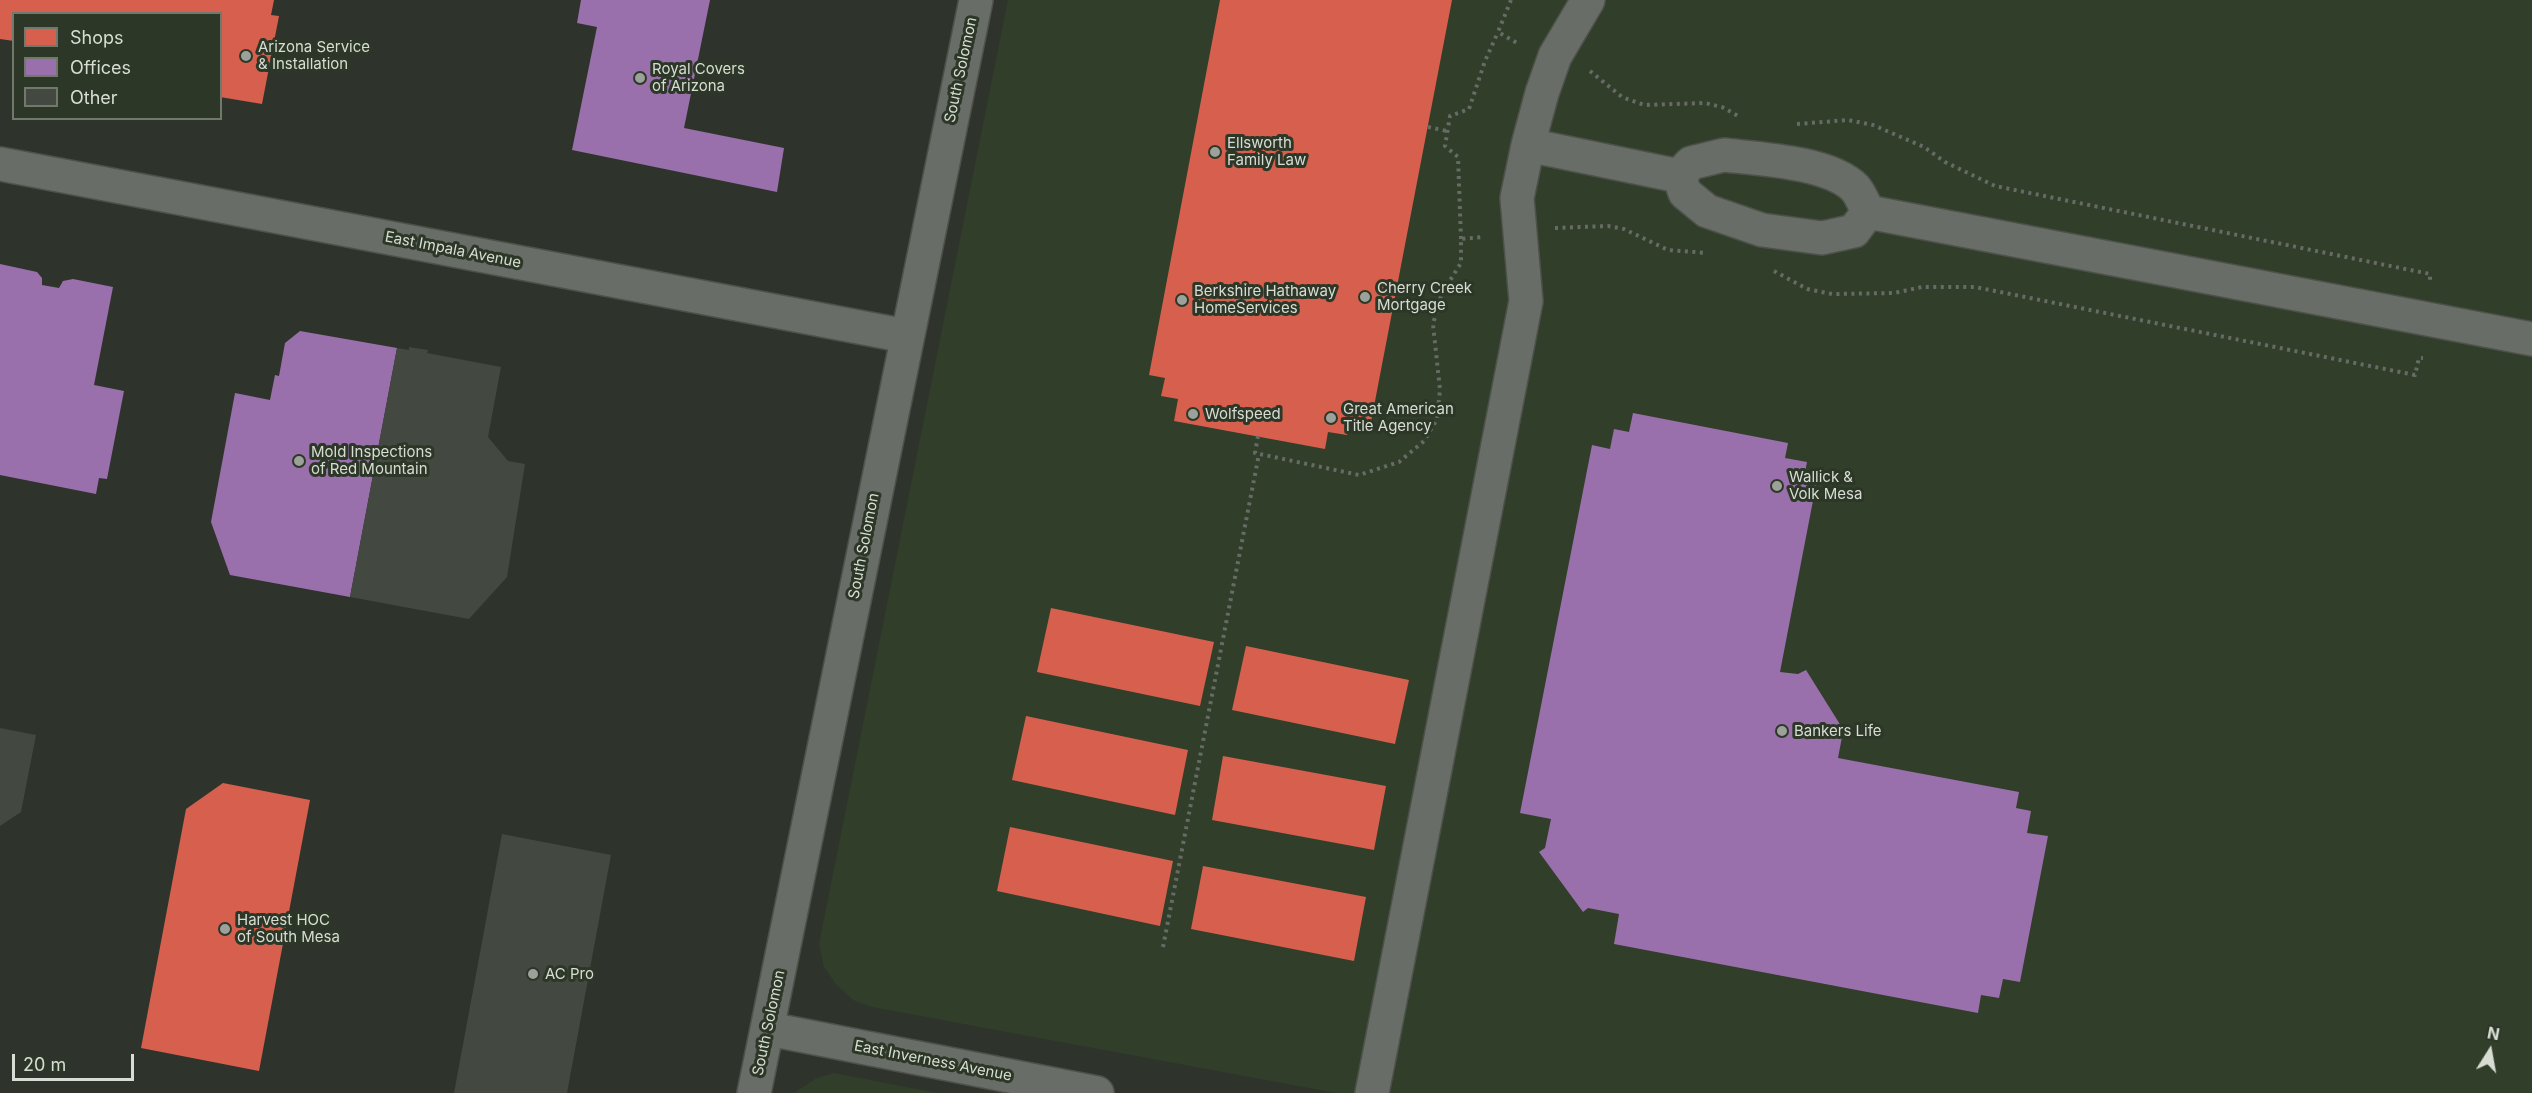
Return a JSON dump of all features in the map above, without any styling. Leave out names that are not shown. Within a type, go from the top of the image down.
[{"type":"street","name":"South Solomon","points":[[754,1093],[769,1029],[906,336],[976,0]]},
{"type":"street","points":[[1371,1093],[1526,301],[1517,198],[1528,145],[1555,56],[1588,0]]},
{"type":"street","points":[[1528,145],[1679,176]]},
{"type":"street","points":[[1679,176],[1691,163],[1724,155],[1773,160],[1831,173],[1852,185],[1860,194],[1868,212]]},
{"type":"street","name":"East Impala Avenue","points":[[0,164],[906,336]]},
{"type":"street","points":[[1679,176],[1685,193],[1707,211],[1762,230],[1822,238],[1854,231],[1868,212]]},
{"type":"street","points":[[1868,212],[2532,339]]},
{"type":"street","name":"East Inverness Avenue","points":[[769,1029],[1097,1093]]},
{"type":"path","points":[[1258,436],[1256,453],[1359,475],[1399,462],[1424,441],[1437,419],[1440,390],[1433,324],[1442,293],[1461,263],[1458,157],[1444,146],[1450,116],[1469,109],[1485,61],[1511,0]]},
{"type":"path","points":[[1498,32],[1530,50],[1555,56],[1587,68],[1622,97],[1644,105],[1705,103],[1722,107],[1746,120]]},
{"type":"path","points":[[1788,125],[1848,120],[1873,125],[1924,147],[1945,162],[1995,186],[2430,274],[2429,282],[2434,287]]},
{"type":"path","points":[[1428,127],[1448,131]]},
{"type":"path","points":[[1461,239],[1608,226],[1624,229],[1668,250],[1712,253]]},
{"type":"path","points":[[1772,270],[1807,289],[1832,294],[1894,293],[1922,287],[1975,287],[2415,375],[2419,358],[2427,358]]},
{"type":"path","points":[[1163,947],[1259,454]]},
{"type":"shaded area","points":[[1008,0],[2532,0],[2532,1093],[1336,1093],[872,1007],[853,1000],[836,984],[824,967],[819,944]]},
{"type":"shaded area","points":[[834,1073],[937,1093],[794,1093],[815,1079]]},
{"type":"building: Shops","name":"Arizona Service & Installation","points":[[0,0],[274,0],[271,15],[279,16],[262,104],[222,97],[222,12],[12,12],[12,41],[0,39]]},
{"type":"building: Shops","points":[[1220,0],[1452,0],[1371,422],[1351,418],[1347,435],[1328,432],[1325,449],[1174,421],[1178,399],[1161,396],[1165,378],[1149,375]]},
{"type":"building: Shops","points":[[1051,608],[1214,642],[1200,706],[1037,672]]},
{"type":"building: Shops","points":[[1246,646],[1409,680],[1395,744],[1232,710]]},
{"type":"building: Shops","points":[[1026,716],[1188,750],[1175,815],[1012,780]]},
{"type":"building: Shops","points":[[1223,756],[1386,786],[1374,850],[1212,820]]},
{"type":"building: Shops","name":"Harvest HOC of South Mesa","points":[[223,783],[310,800],[259,1071],[141,1048],[186,809]]},
{"type":"building: Shops","points":[[1010,827],[1173,861],[1160,926],[997,891]]},
{"type":"building: Shops","points":[[1203,866],[1366,897],[1354,961],[1191,929]]},
{"type":"building: Offices","name":"Royal Covers of Arizona","points":[[581,0],[710,0],[684,128],[784,148],[777,192],[572,150],[597,27],[577,23]]},
{"type":"building: Offices","points":[[0,264],[37,272],[42,278],[42,285],[59,288],[63,281],[73,279],[113,287],[94,385],[124,391],[107,479],[99,478],[96,494],[0,475]]},
{"type":"building: Offices","name":"Mold Inspections of Red Mountain","points":[[300,331],[397,348],[350,597],[230,575],[211,522],[235,393],[270,400],[275,375],[279,376],[285,343]]},
{"type":"building: Offices","points":[[1633,413],[1788,443],[1785,458],[1807,462],[1803,483],[1816,485],[1780,672],[1798,674],[1806,670],[1846,734],[1842,737],[1838,758],[2019,792],[2016,808],[2031,811],[2027,833],[2048,836],[2020,982],[2003,979],[1999,998],[1981,995],[1978,1013],[1614,944],[1619,914],[1588,908],[1583,912],[1539,852],[1545,848],[1551,819],[1520,813],[1592,445],[1610,449],[1614,429],[1629,432]]},
{"type":"building: Other","points":[[409,347],[428,350],[427,353],[501,367],[488,437],[508,461],[525,464],[507,577],[469,619],[350,597],[397,348],[409,350]]},
{"type":"building: Other","points":[[0,728],[36,735],[21,812],[0,826]]},
{"type":"building: Other","name":"AC Pro","points":[[502,834],[611,855],[567,1093],[454,1093]]},
{"type":"place","name":"Arizona Service & Installation","points":[[246,56]]},
{"type":"place","name":"Royal Covers of Arizona","points":[[640,78]]},
{"type":"place","name":"Ellsworth Family Law","points":[[1215,152]]},
{"type":"place","name":"Cherry Creek Mortgage","points":[[1365,297]]},
{"type":"place","name":"Berkshire Hathaway HomeServices","points":[[1182,300]]},
{"type":"place","name":"Wolfspeed","points":[[1193,414]]},
{"type":"place","name":"Great American Title Agency","points":[[1331,418]]},
{"type":"place","name":"Mold Inspections of Red Mountain","points":[[299,461]]},
{"type":"place","name":"Wallick & Volk Mesa","points":[[1777,486]]},
{"type":"place","name":"Bankers Life","points":[[1782,731]]},
{"type":"place","name":"Harvest HOC of South Mesa","points":[[225,929]]},
{"type":"place","name":"AC Pro","points":[[533,974]]}]
